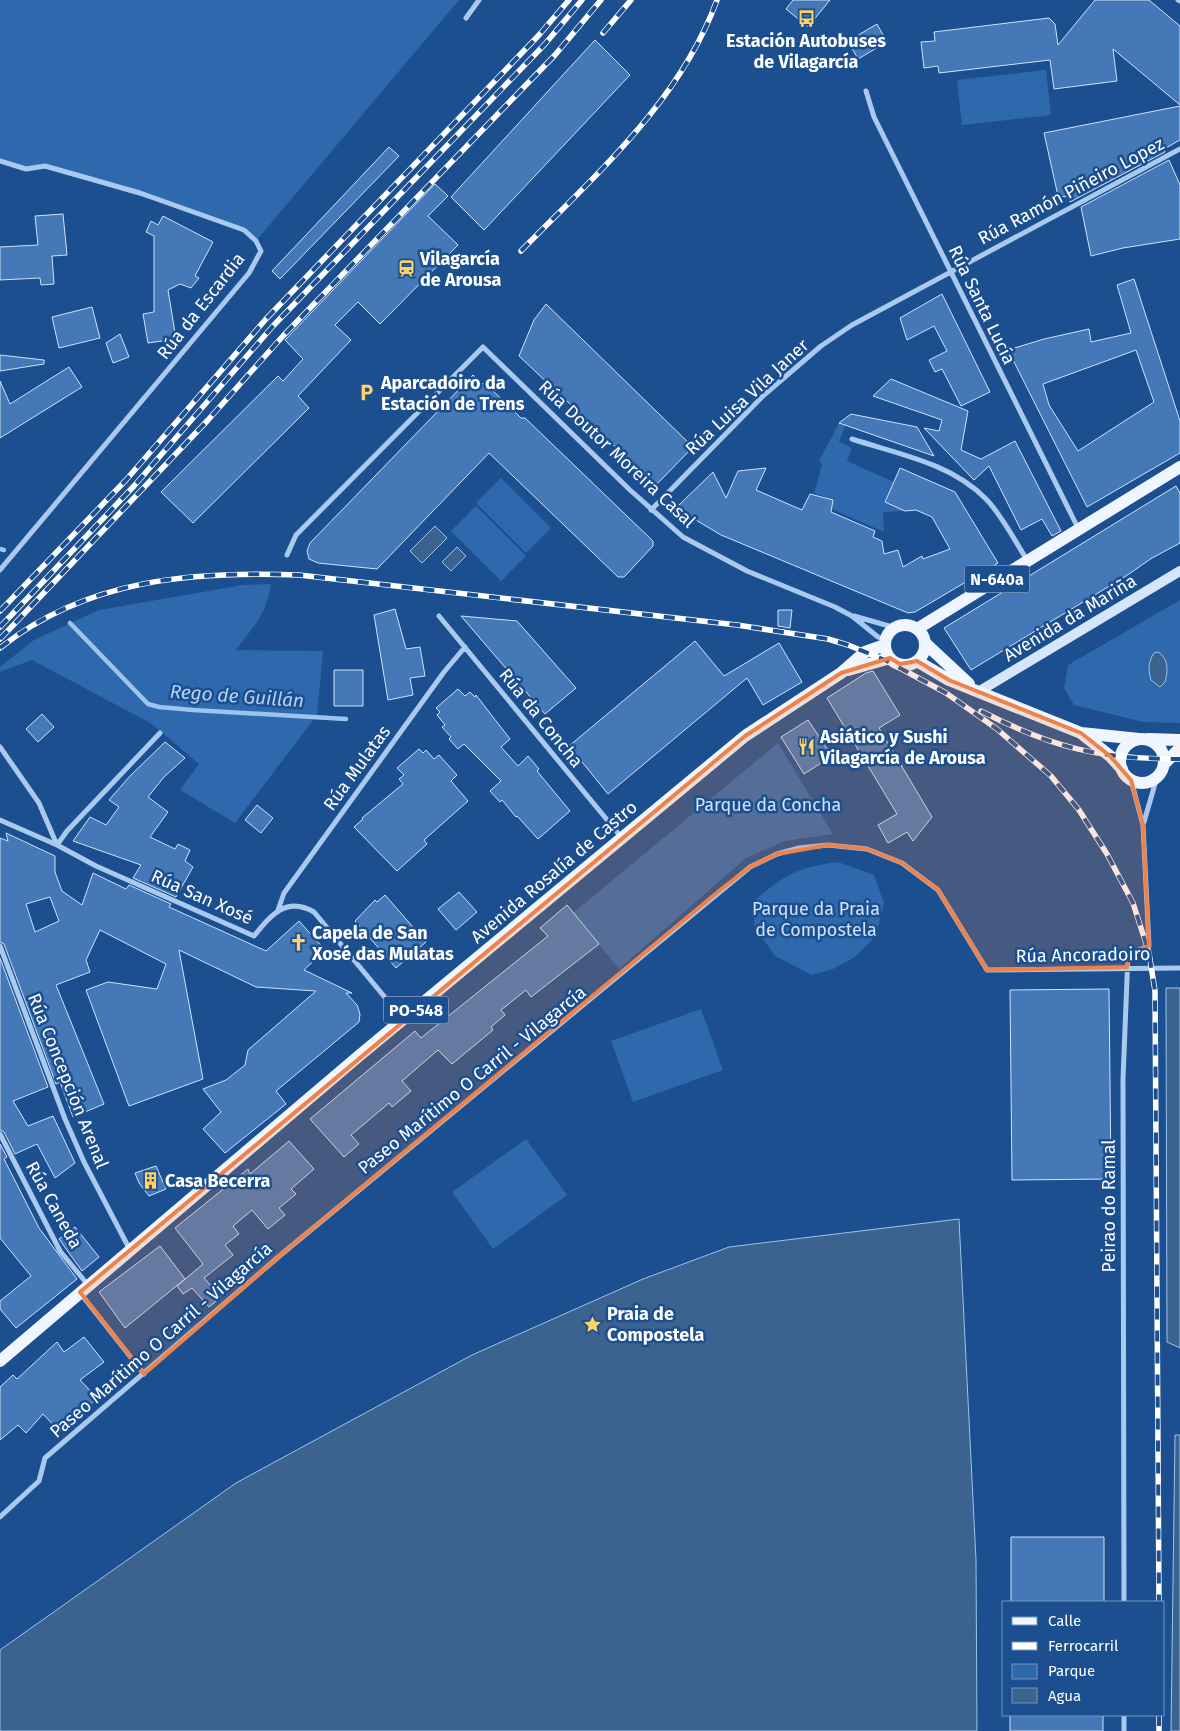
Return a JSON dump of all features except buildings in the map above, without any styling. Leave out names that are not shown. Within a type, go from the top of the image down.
[{"type":"main road","name":"N-640a","points":[[916,629],[1180,468]]},
{"type":"main road","points":[[925,643],[923,653],[917,661],[900,664],[890,658],[886,642],[896,628],[907,626],[916,629],[925,643],[978,692]]},
{"type":"main road","name":"PO-548","points":[[841,673],[864,652],[886,642]]},
{"type":"main road","name":"PO-548","points":[[841,673],[890,658]]},
{"type":"main road","points":[[917,661],[934,673],[1081,733],[1142,739],[1180,740]]},
{"type":"main road","name":"Avenida Rosalía de Castro","points":[[0,1361],[404,1020],[759,725],[841,673]]},
{"type":"main road","points":[[1081,733],[1110,756],[1131,780],[1145,783],[1158,777],[1164,764],[1180,748]]},
{"type":"main road","points":[[1122,770],[1120,757],[1123,750],[1133,741],[1142,739],[1160,748],[1164,764]]},
{"type":"street","points":[[466,18],[479,0]]},
{"type":"street","name":"Rúa Santa Lucía","points":[[866,91],[874,118],[1078,529]]},
{"type":"street","name":"Rúa Ramón Piñeiro Lopez","points":[[949,271],[1039,226],[1180,149]]},
{"type":"street","name":"Rúa da Escardia","points":[[0,162],[26,169],[45,166],[140,193],[244,230],[256,241],[261,251],[249,273],[0,570]]},
{"type":"street","name":"Rúa Luisa Vila Janer","points":[[652,510],[764,395],[821,346],[852,325],[949,271]]},
{"type":"street","name":"Rúa Doutor Moreira Casal","points":[[287,555],[296,535],[483,347],[652,510],[684,537],[712,555],[852,616],[896,628]]},
{"type":"street","points":[[852,439],[929,463],[959,476],[987,500],[1027,560]]},
{"type":"street","name":"Avenida da Mariña","points":[[978,692],[1180,571]]},
{"type":"street","name":"Rúa da Concha","points":[[439,616],[622,838]]},
{"type":"street","name":"Rúa Doutor Moreira Casal","points":[[852,616],[886,642]]},
{"type":"street","name":"Rúa Mulatas","points":[[278,910],[284,893],[314,850],[465,646]]},
{"type":"street","points":[[57,845],[67,831],[160,733]]},
{"type":"street","points":[[0,747],[39,803],[57,845]]},
{"type":"street","points":[[1143,825],[1158,777]]},
{"type":"street","points":[[1127,967],[1128,954],[1149,946],[1143,825],[1131,780]]},
{"type":"street","name":"Rúa San Xosé","points":[[0,820],[57,845],[96,866],[254,936],[278,910],[296,905],[314,912],[404,1020]]},
{"type":"street","name":"Paseo Marítimo O Carril - Vilagarcía","points":[[0,1517],[39,1481],[45,1458],[283,1253],[750,867],[792,850],[828,845],[867,849],[902,863],[938,890],[987,970]]},
{"type":"street","name":"Rúa Concepción Arenal","points":[[0,946],[65,1119],[84,1162],[130,1250]]},
{"type":"street","name":"Rúa Ancoradoiro","points":[[987,970],[1127,967],[1180,968]]},
{"type":"street","name":"Peirao do Ramal","points":[[1124,1601],[1123,1079],[1127,967]]},
{"type":"street","name":"Rúa Caneda","points":[[0,1134],[60,1251],[84,1289],[144,1374]]},
{"type":"street","points":[[1124,1716],[1124,1731]]},
{"type":"highlighted area","points":[[890,658],[900,664],[917,661],[949,680],[1081,733],[1110,756],[1131,780],[1143,825],[1149,946],[1128,954],[1127,967],[987,970],[938,890],[902,863],[867,849],[828,845],[777,854],[750,867],[719,891],[283,1253],[144,1374],[80,1292],[745,736],[841,673]]},
{"type":"green space","points":[[0,0],[459,0],[256,241],[244,230],[217,220],[45,167],[26,169],[0,161]]},
{"type":"green space","points":[[1046,70],[1051,115],[962,125],[957,80]]},
{"type":"green space","points":[[839,423],[845,426],[839,442],[852,448],[847,461],[894,482],[885,502],[905,511],[883,512],[884,532],[832,509],[833,500],[814,493],[822,465],[819,461]]},
{"type":"green space","points":[[501,478],[551,528],[526,553],[476,503]]},
{"type":"green space","points":[[476,506],[526,556],[501,581],[451,531]]},
{"type":"green space","points":[[271,584],[263,612],[236,650],[323,651],[317,715],[235,823],[180,790],[199,764],[152,724],[32,660],[0,672],[0,667],[34,640],[99,610],[243,585]]},
{"type":"green space","points":[[1180,600],[1180,723],[1143,722],[1074,705],[1064,688],[1068,665]]},
{"type":"green space","name":"Parque da Concha","points":[[778,743],[833,834],[785,841],[746,858],[619,969],[573,913]]},
{"type":"green space","name":"Parque da Praia de Compostela","points":[[838,862],[874,875],[884,903],[876,936],[855,957],[833,969],[812,975],[775,956],[754,926],[755,900],[793,873]]},
{"type":"green space","points":[[701,1009],[723,1070],[633,1102],[611,1041]]},
{"type":"green space","points":[[526,1139],[567,1195],[493,1249],[452,1192]]},
{"type":"water","points":[[435,526],[447,538],[422,563],[410,551]]},
{"type":"water","points":[[457,547],[466,556],[451,571],[442,562]]},
{"type":"water","points":[[1158,652],[1166,662],[1167,670],[1165,682],[1160,687],[1151,680],[1149,669],[1152,656]]},
{"type":"water","points":[[1166,988],[1180,988],[1180,1348],[1167,1342]]},
{"type":"water","points":[[959,1219],[976,1560],[977,1731],[0,1731],[0,1650],[236,1483],[472,1355],[643,1279],[729,1247]]},
{"type":"water","points":[[1175,1435],[1180,1435],[1180,1731],[1171,1731]]},
{"type":"waterway","name":"Rego de Guillán","points":[[0,549],[4,550]]},
{"type":"waterway","name":"Rego de Guillán","points":[[70,623],[148,704],[159,707],[193,710],[346,719]]},
{"type":"railway","points":[[0,611],[126,480],[266,319],[539,35],[569,0]]},
{"type":"railway","points":[[0,627],[134,486],[273,326],[545,44],[582,0]]},
{"type":"railway","points":[[0,639],[208,420],[283,336],[555,55],[601,0]]},
{"type":"railway","points":[[603,33],[631,0]]},
{"type":"railway","points":[[521,251],[606,165],[658,104],[681,72],[701,37],[717,0]]},
{"type":"railway","points":[[0,648],[33,625],[68,607],[142,584],[180,578],[219,575],[299,575],[737,625],[828,639],[885,660],[946,693],[997,729],[1051,776],[1079,810],[1107,854],[1133,903],[1149,953],[1155,991],[1159,1601]]},
{"type":"railway","points":[[981,711],[1031,734],[1077,749],[1125,757],[1180,759]]},
{"type":"railway","points":[[1159,1716],[1159,1731]]},
{"type":"place","name":"Estación Autobuses de Vilagarcía","points":[[806,18]]},
{"type":"place","name":"Vilagarcía de Arousa","points":[[406,269]]},
{"type":"place","name":"Aparcadoiro da Estación de Trens","points":[[367,393]]},
{"type":"place","name":"Asiático y Sushi Vilagarcía de Arousa","points":[[806,747]]},
{"type":"place","name":"Capela de San Xosé das Mulatas","points":[[298,943]]},
{"type":"place","name":"Casa Becerra","points":[[151,1181]]},
{"type":"place","name":"Praia de Compostela","points":[[593,1324]]}]
